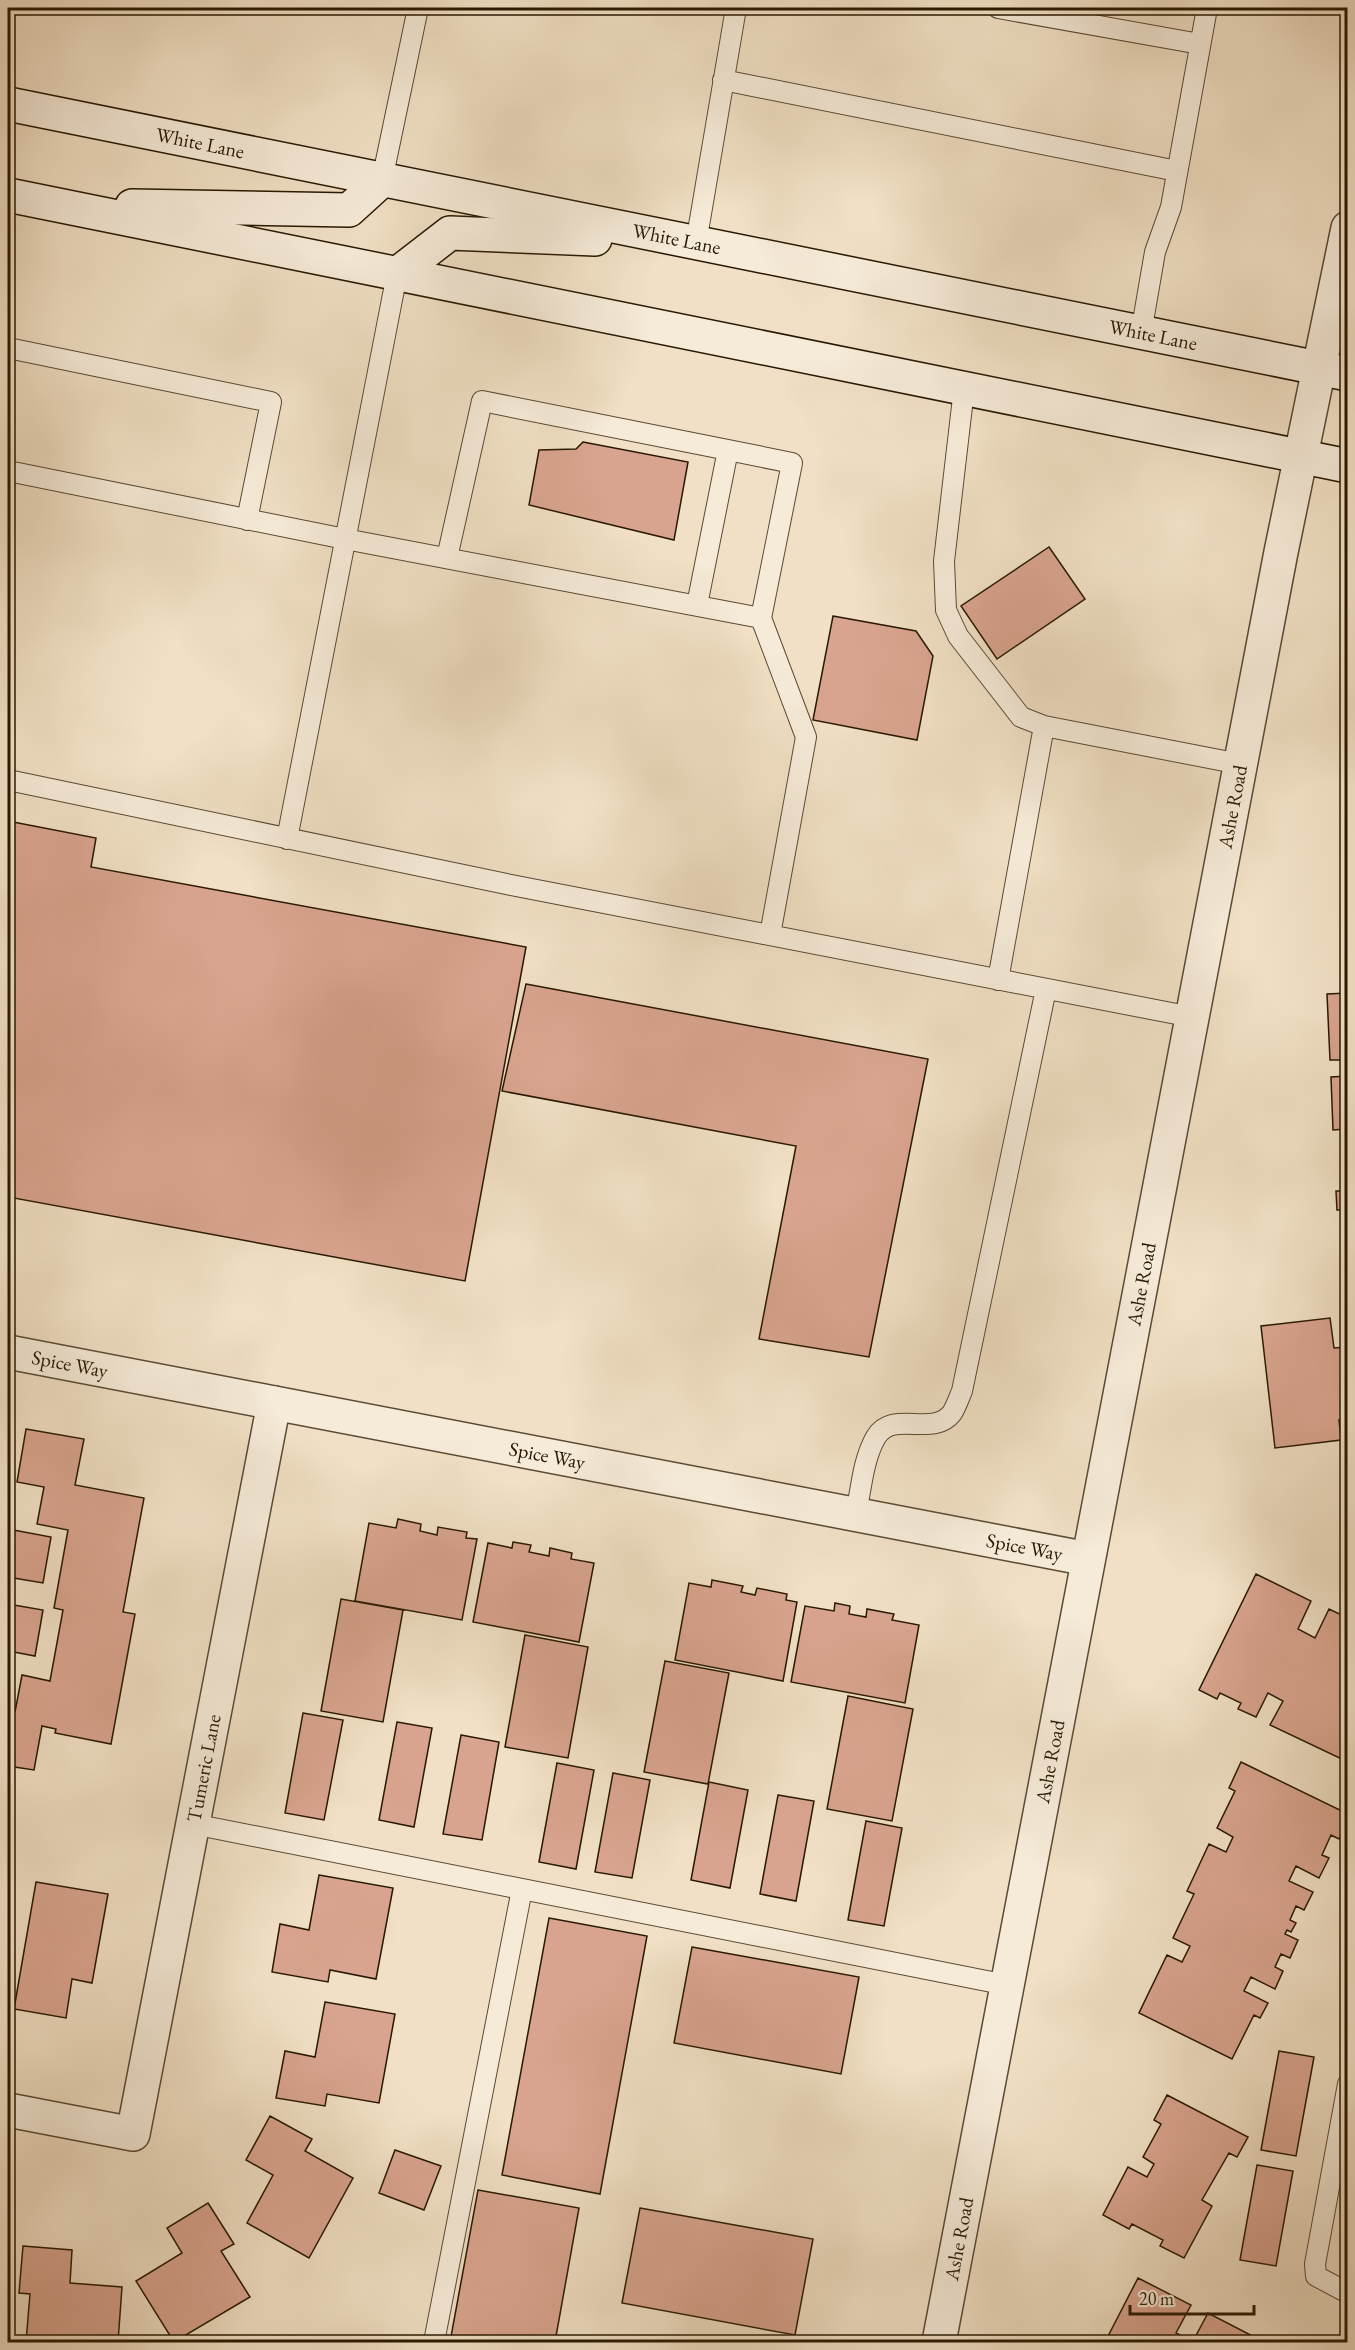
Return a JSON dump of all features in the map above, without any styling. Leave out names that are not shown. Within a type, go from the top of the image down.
[{"type":"street","name":"White Lane","points":[[8,104],[1334,372]]},
{"type":"street","points":[[50,204],[349,210],[382,180]]},
{"type":"street","points":[[8,195],[1347,466]]},
{"type":"street","name":"Ashe Road","points":[[939,2343],[1300,456],[1334,372],[1347,228]]},
{"type":"street","points":[[397,274],[450,233],[696,243]]},
{"type":"street","name":"Spice Way","points":[[8,1352],[1088,1559]]},
{"type":"street","name":"Tumeric Lane","points":[[8,2110],[133,2134],[274,1403]]},
{"type":"lane","points":[[382,180],[418,8]]},
{"type":"lane","points":[[696,243],[736,8]]},
{"type":"lane","points":[[998,8],[1200,44]]},
{"type":"lane","points":[[1141,333],[1155,252],[1171,207],[1207,8]]},
{"type":"lane","points":[[723,80],[1177,171]]},
{"type":"lane","points":[[287,839],[397,274]]},
{"type":"lane","points":[[8,348],[271,402],[247,520]]},
{"type":"lane","points":[[964,389],[944,561],[946,610],[958,636],[1021,717],[1044,726],[1240,764]]},
{"type":"lane","points":[[447,558],[482,401],[792,463],[761,618],[806,737],[770,935]]},
{"type":"lane","points":[[697,605],[728,450]]},
{"type":"lane","points":[[8,471],[247,520],[761,618]]},
{"type":"lane","points":[[998,980],[1044,726]]},
{"type":"lane","points":[[8,780],[287,839],[1192,1017]]},
{"type":"lane","points":[[856,1514],[868,1457],[877,1436],[894,1423],[936,1422],[951,1414],[962,1391],[1046,989]]},
{"type":"lane","points":[[193,1824],[1007,1985]]},
{"type":"lane","points":[[434,2343],[522,1889]]},
{"type":"lane","points":[[1347,2085],[1315,2264],[1316,2276],[1347,2293]]},
{"type":"building","points":[[583,442],[688,462],[674,540],[529,505],[539,450],[576,449]]},
{"type":"building","points":[[1049,547],[1085,599],[997,659],[961,606]]},
{"type":"building","points":[[833,616],[916,631],[933,656],[917,740],[813,720]]},
{"type":"building","points":[[8,821],[96,838],[91,867],[526,947],[465,1281],[8,1197]]},
{"type":"building","points":[[526,984],[928,1059],[869,1357],[759,1339],[796,1146],[502,1091]]},
{"type":"building","points":[[1348,993],[1348,1060],[1330,1060],[1327,994]]},
{"type":"building","points":[[1348,1076],[1348,1157],[1346,1129],[1333,1130],[1331,1077]]},
{"type":"building","points":[[1336,1191],[1348,1191],[1348,1210],[1337,1210]]},
{"type":"building","points":[[1330,1318],[1334,1348],[1348,1347],[1348,1419],[1339,1420],[1341,1440],[1275,1448],[1261,1326]]},
{"type":"building","points":[[26,1429],[84,1439],[75,1485],[144,1498],[123,1612],[135,1614],[111,1744],[55,1733],[56,1729],[42,1726],[34,1770],[8,1766],[8,1711],[15,1712],[22,1675],[50,1681],[63,1610],[54,1608],[68,1530],[37,1524],[44,1487],[17,1482]]},
{"type":"building","points":[[398,1519],[421,1524],[420,1531],[437,1535],[438,1527],[467,1532],[466,1538],[477,1539],[462,1620],[355,1601],[369,1523],[396,1528]]},
{"type":"building","points":[[8,1529],[51,1537],[43,1583],[8,1577]]},
{"type":"building","points":[[513,1542],[531,1545],[529,1552],[549,1556],[550,1548],[572,1553],[571,1559],[594,1563],[579,1642],[473,1622],[488,1543],[512,1548]]},
{"type":"building","points":[[1256,1574],[1311,1601],[1298,1629],[1315,1638],[1329,1609],[1348,1618],[1348,1762],[1270,1725],[1283,1701],[1268,1693],[1256,1717],[1238,1709],[1241,1703],[1220,1693],[1217,1699],[1199,1690]]},
{"type":"building","points":[[712,1580],[743,1586],[741,1592],[755,1595],[757,1588],[787,1594],[786,1600],[797,1602],[783,1681],[675,1660],[689,1583],[711,1587]]},
{"type":"building","points":[[341,1599],[403,1610],[383,1722],[321,1711]]},
{"type":"building","points":[[835,1603],[850,1606],[849,1614],[866,1617],[867,1609],[894,1614],[892,1620],[919,1625],[905,1703],[791,1682],[805,1606],[834,1611]]},
{"type":"building","points":[[8,1604],[43,1610],[35,1656],[8,1651]]},
{"type":"building","points":[[525,1635],[588,1647],[568,1758],[505,1747]]},
{"type":"building","points":[[665,1661],[729,1673],[708,1784],[644,1772]]},
{"type":"building","points":[[848,1696],[913,1709],[892,1821],[827,1809]]},
{"type":"building","points":[[303,1713],[343,1720],[324,1820],[285,1813]]},
{"type":"building","points":[[397,1722],[432,1728],[414,1827],[379,1820]]},
{"type":"building","points":[[461,1735],[499,1742],[482,1840],[443,1834]]},
{"type":"building","points":[[1241,1762],[1348,1814],[1348,1820],[1339,1839],[1331,1835],[1322,1855],[1329,1858],[1319,1878],[1296,1866],[1289,1881],[1313,1892],[1304,1910],[1296,1906],[1290,1920],[1296,1923],[1291,1932],[1287,1930],[1285,1934],[1298,1940],[1290,1958],[1281,1954],[1275,1967],[1283,1971],[1275,1989],[1251,1977],[1244,1991],[1268,2003],[1260,2018],[1254,2015],[1232,2059],[1139,2013],[1167,1955],[1182,1962],[1190,1946],[1173,1938],[1194,1894],[1187,1891],[1209,1844],[1226,1852],[1233,1837],[1217,1828],[1235,1791],[1229,1788]]},
{"type":"building","points":[[557,1763],[594,1770],[576,1869],[539,1862]]},
{"type":"building","points":[[613,1773],[650,1780],[632,1878],[595,1872]]},
{"type":"building","points":[[709,1782],[748,1790],[730,1888],[691,1880]]},
{"type":"building","points":[[778,1795],[814,1801],[796,1901],[760,1894]]},
{"type":"building","points":[[866,1821],[902,1828],[884,1926],[848,1920]]},
{"type":"building","points":[[319,1875],[393,1888],[376,1979],[330,1970],[328,1982],[272,1972],[280,1924],[309,1930]]},
{"type":"building","points":[[36,1882],[108,1894],[92,1983],[72,1979],[66,2018],[14,2009]]},
{"type":"building","points":[[549,1918],[647,1936],[600,2194],[502,2175]]},
{"type":"building","points":[[692,1947],[859,1977],[841,2074],[674,2043]]},
{"type":"building","points":[[325,2002],[395,2014],[379,2103],[327,2094],[325,2106],[276,2098],[285,2051],[315,2057]]},
{"type":"building","points":[[1279,2051],[1314,2057],[1296,2156],[1261,2150]]},
{"type":"building","points":[[1167,2095],[1248,2137],[1237,2157],[1229,2153],[1202,2200],[1212,2206],[1184,2258],[1160,2246],[1163,2240],[1132,2224],[1129,2229],[1103,2215],[1128,2167],[1147,2177],[1154,2164],[1143,2157],[1161,2124],[1154,2120]]},
{"type":"building","points":[[270,2116],[312,2139],[305,2151],[353,2178],[309,2258],[247,2223],[273,2175],[246,2160]]},
{"type":"building","points":[[395,2150],[441,2166],[424,2210],[379,2193]]},
{"type":"building","points":[[1257,2165],[1293,2171],[1276,2266],[1240,2260]]},
{"type":"building","points":[[478,2190],[579,2208],[555,2342],[450,2342]]},
{"type":"building","points":[[208,2203],[234,2244],[221,2251],[250,2297],[174,2342],[136,2281],[182,2253],[167,2228]]},
{"type":"building","points":[[640,2208],[813,2239],[795,2335],[622,2303]]},
{"type":"building","points":[[23,2246],[72,2250],[70,2283],[122,2287],[118,2342],[26,2342],[30,2294],[19,2293]]},
{"type":"building","points":[[1138,2278],[1191,2305],[1176,2333],[1193,2341],[1208,2313],[1264,2342],[1105,2342]]}]
